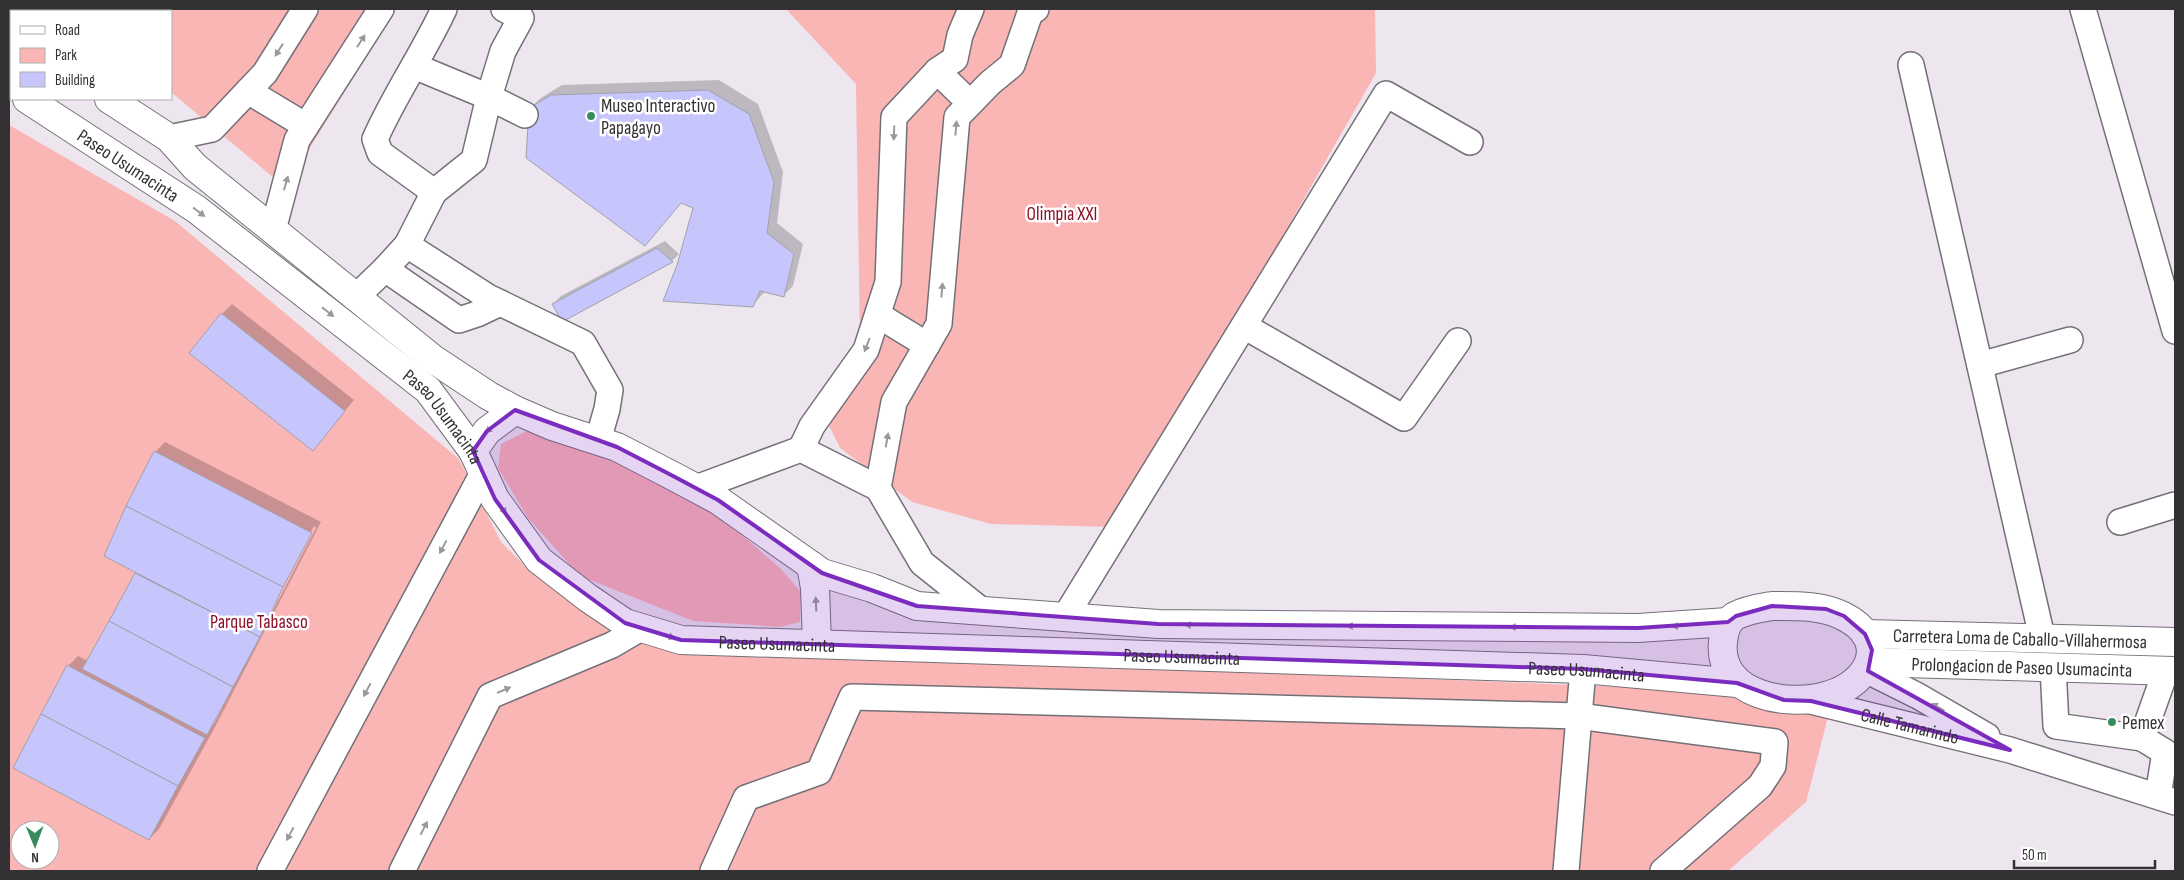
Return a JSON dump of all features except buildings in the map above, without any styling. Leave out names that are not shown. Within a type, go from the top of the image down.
[{"type":"main road","name":"Paseo Usumacinta","points":[[29,100],[196,209],[428,390],[478,462],[495,499],[540,560],[625,623],[681,640],[1583,669],[1737,683]]},
{"type":"main road","name":"Paseo Usumacinta","points":[[111,100],[169,138],[195,167],[433,359],[515,410],[552,426],[617,447],[718,500],[822,573],[872,588],[917,606],[1158,624],[1629,628],[1728,622]]},
{"type":"main road","points":[[478,462],[487,431],[515,410]]},
{"type":"main road","points":[[811,565],[815,588],[818,644]]},
{"type":"main road","points":[[1772,606],[1826,609],[1844,616],[1866,634],[1872,650],[1868,666],[1850,686],[1811,700],[1784,700],[1762,694],[1737,683],[1728,671],[1722,649],[1728,622],[1736,616],[1749,611],[1772,606]]},
{"type":"main road","name":"Carretera Loma de Caballo-Villahermosa","points":[[1866,634],[2042,637],[2175,642]]},
{"type":"main road","name":"Prolongacion de Paseo Usumacinta","points":[[1868,666],[2171,670]]},
{"type":"street","points":[[169,138],[212,129],[265,73],[305,9]]},
{"type":"street","points":[[273,230],[298,140],[381,9]]},
{"type":"street","points":[[434,192],[380,153],[375,139],[390,105],[414,66],[444,9]]},
{"type":"street","points":[[356,297],[407,245],[434,192],[474,160],[489,97],[503,51],[521,18],[504,9]]},
{"type":"street","points":[[696,488],[801,449],[812,426],[866,350],[888,282],[894,117],[936,71],[955,59],[960,35],[971,9]]},
{"type":"street","points":[[878,488],[894,402],[939,324],[957,117],[990,83],[1012,65],[1030,13],[1036,9]]},
{"type":"street","points":[[2083,9],[2175,332]]},
{"type":"street","points":[[1911,65],[2042,637]]},
{"type":"street","points":[[414,66],[489,97],[525,115]]},
{"type":"street","points":[[936,71],[970,103]]},
{"type":"street","points":[[248,91],[306,126]]},
{"type":"street","points":[[1065,617],[1386,94],[1470,142]]},
{"type":"street","points":[[407,245],[488,297],[583,343],[610,390],[607,409],[598,440]]},
{"type":"street","points":[[385,269],[459,320],[500,303]]},
{"type":"street","points":[[878,314],[927,345]]},
{"type":"street","points":[[1244,326],[1404,418],[1458,341]]},
{"type":"street","points":[[1980,365],[2070,340]]},
{"type":"street","points":[[801,449],[878,488],[922,563],[980,610]]},
{"type":"street","points":[[270,871],[478,462]]},
{"type":"street","points":[[2120,522],[2175,505]]},
{"type":"street","points":[[402,871],[490,696],[612,645],[641,628]]},
{"type":"street","name":"Calle Tamarindo","points":[[1868,666],[2010,750]]},
{"type":"street","points":[[2039,759],[2056,726],[2053,667]]},
{"type":"street","points":[[1566,871],[1583,669]]},
{"type":"street","points":[[2142,738],[2171,670]]},
{"type":"street","points":[[713,871],[746,798],[819,772],[852,697],[1578,716],[1775,742],[1773,766],[1760,786],[1663,871]]},
{"type":"street","name":"Calle Tamarindo","points":[[1811,700],[2010,750],[2167,799]]},
{"type":"street","points":[[2056,726],[2142,738],[2165,752],[2167,799]]},
{"type":"highlighted area","points":[[515,410],[617,447],[675,477],[718,500],[822,573],[917,606],[1158,624],[1638,628],[1728,622],[1736,616],[1772,606],[1826,609],[1844,616],[1865,634],[1872,650],[1868,671],[2010,750],[1811,701],[1784,700],[1737,683],[1583,669],[681,640],[625,623],[539,560],[495,499],[473,451],[487,431]]},
{"type":"green space","points":[[27,9],[396,9],[308,151],[292,193],[172,93],[172,10]]},
{"type":"green space","name":"Olimpia XXI","points":[[786,9],[1375,9],[1376,73],[1116,527],[991,524],[912,502],[840,448],[817,401],[860,339],[856,84]]},
{"type":"green space","name":"Parque Tabasco","points":[[9,125],[175,221],[459,459],[501,542],[530,571],[578,608],[622,635],[906,658],[1723,691],[1828,717],[1806,802],[1728,871],[9,871]]},
{"type":"green space","points":[[527,431],[637,466],[714,511],[781,569],[801,592],[800,622],[781,627],[693,621],[580,576],[528,518],[498,468],[501,444]]},
{"type":"place","name":"Museo Interactivo Papagayo","points":[[591,116]]},
{"type":"place","name":"Pemex","points":[[2112,722]]}]
